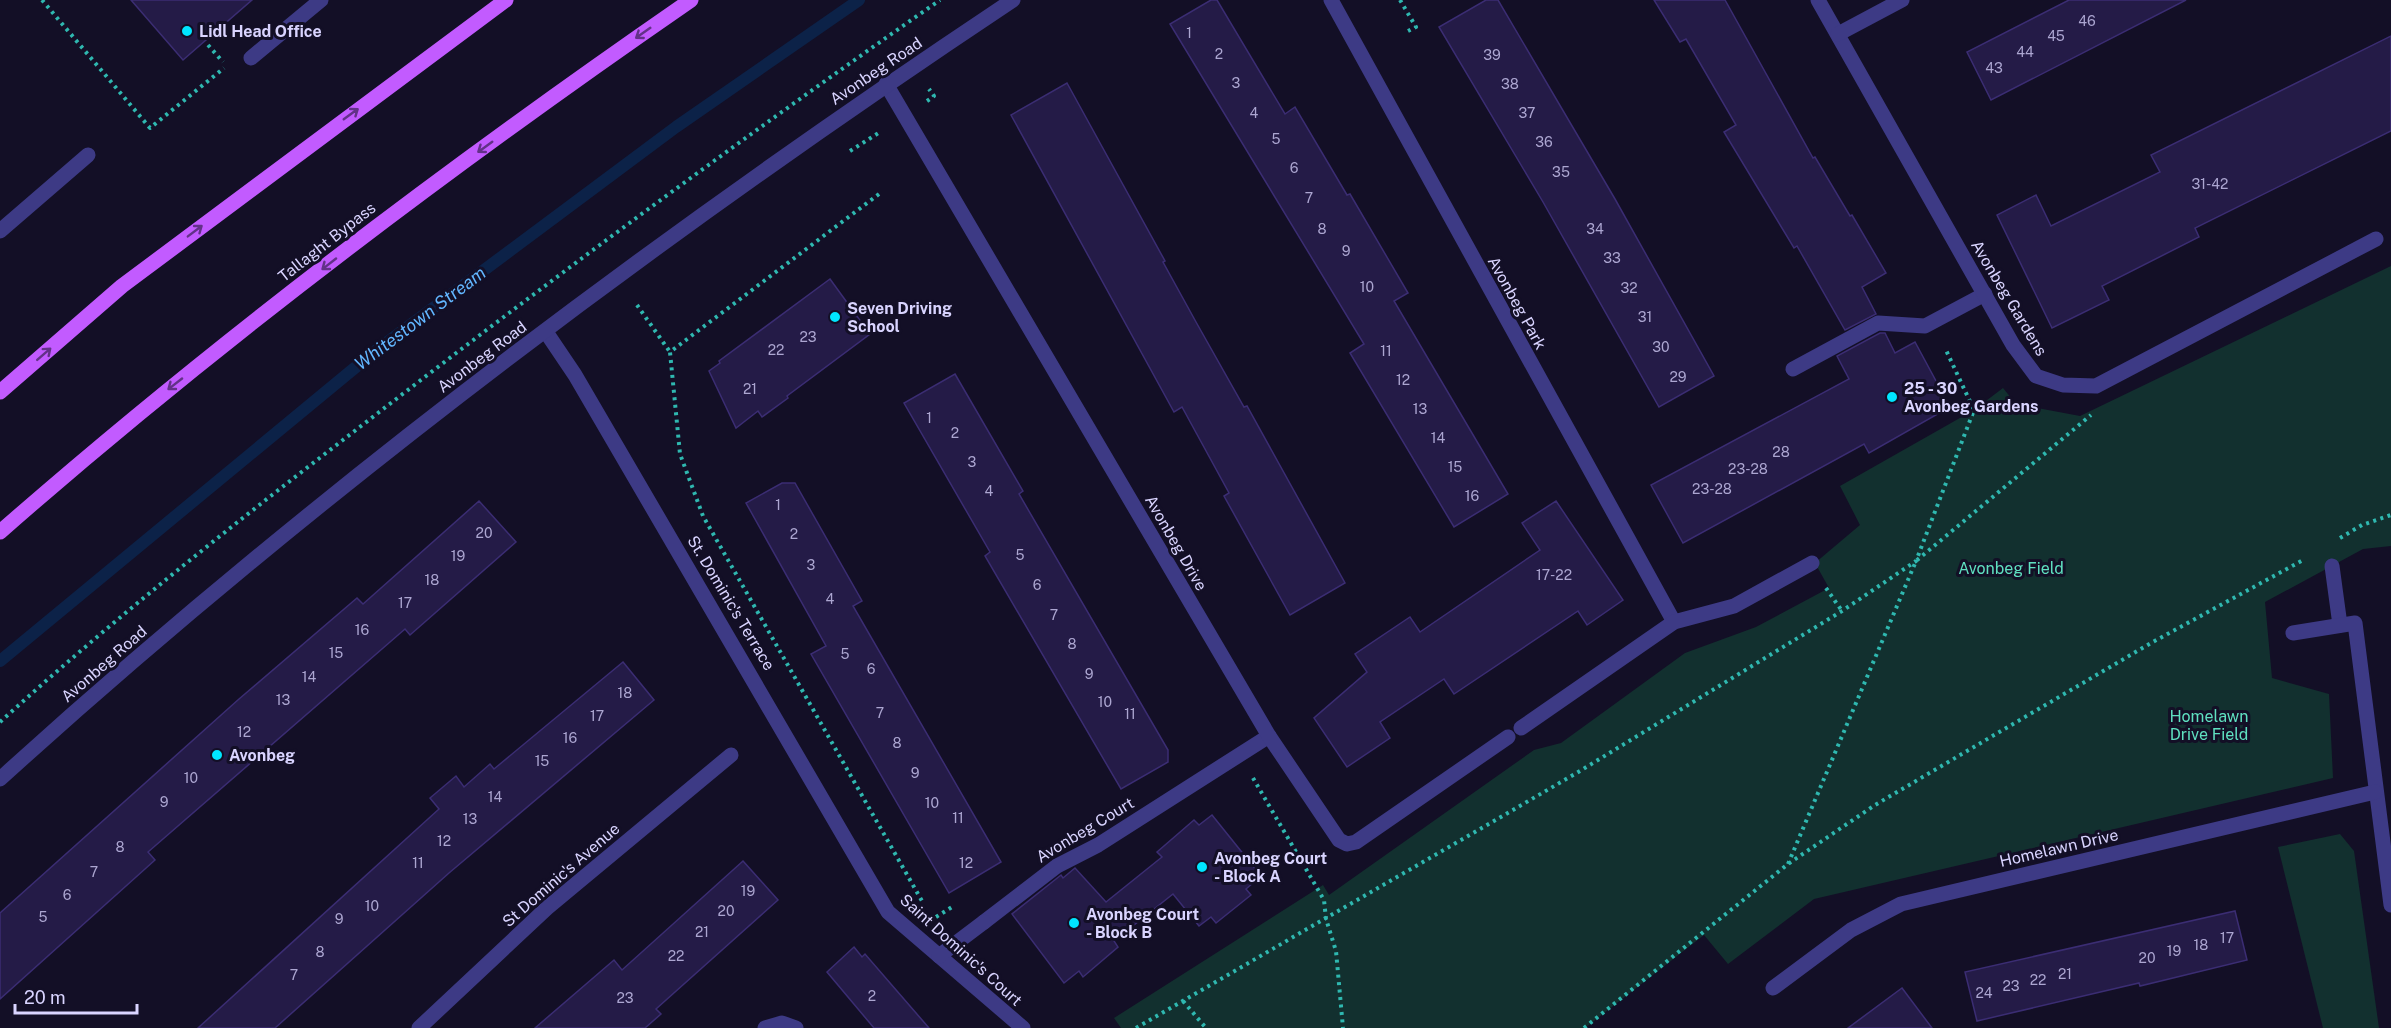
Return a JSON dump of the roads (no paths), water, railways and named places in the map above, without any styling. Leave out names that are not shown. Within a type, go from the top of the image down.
[{"type":"main road","points":[[0,392],[122,286],[506,0]]},
{"type":"main road","name":"Tallaght Bypass","points":[[0,532],[106,439],[387,218],[691,0]]},
{"type":"street","points":[[251,58],[321,0]]},
{"type":"street","name":"Avonbeg Road","points":[[0,778],[229,581],[406,438],[740,188],[886,84],[1013,0]]},
{"type":"street","name":"Avonbeg Park","points":[[1331,0],[1674,622]]},
{"type":"street","name":"Avonbeg Gardens","points":[[1818,0],[2013,345],[2036,376],[2063,385],[2096,386],[2376,239]]},
{"type":"street","points":[[1838,34],[1902,0]]},
{"type":"street","name":"Avonbeg Drive","points":[[886,84],[1269,736],[1333,833],[1347,844],[1356,842],[1508,737]]},
{"type":"street","points":[[0,231],[88,155]]},
{"type":"street","points":[[1793,369],[1878,323],[1925,326],[1985,294]]},
{"type":"street","name":"St. Dominic's Terrace","points":[[546,332],[576,375],[765,696],[878,896]]},
{"type":"street","points":[[1521,728],[1674,622],[1734,606],[1812,563]]},
{"type":"street","points":[[2332,566],[2340,625]]},
{"type":"street","points":[[2293,633],[2355,623],[2391,905]]},
{"type":"street","name":"Avonbeg Court","points":[[939,956],[1057,866],[1098,845],[1269,736]]},
{"type":"street","name":"St Dominic's Avenue","points":[[419,1028],[547,908],[731,755]]},
{"type":"street","name":"Homelawn Drive","points":[[1773,987],[1851,930],[1902,904],[2375,792]]},
{"type":"street","name":"Saint Dominic's Court","points":[[878,896],[888,912],[1023,1028]]},
{"type":"street","points":[[765,1028],[782,1023],[796,1028]]},
{"type":"waterway","name":"Whitestown Stream","points":[[0,661],[374,352],[676,127],[859,0]]},
{"type":"place","name":"Lidl Head Office","points":[[187,31]]},
{"type":"place","name":"Seven Driving School","points":[[835,317]]},
{"type":"place","name":"25 - 30 Avonbeg Gardens","points":[[1892,397]]},
{"type":"place","name":"Avonbeg","points":[[217,755]]},
{"type":"place","name":"Avonbeg Court - Block A","points":[[1202,867]]},
{"type":"place","name":"Avonbeg Court - Block B","points":[[1074,923]]},
{"type":"park label","name":"Avonbeg Field","points":[[2011,568]]},
{"type":"park label","name":"Homelawn Drive Field","points":[[2209,725]]}]
